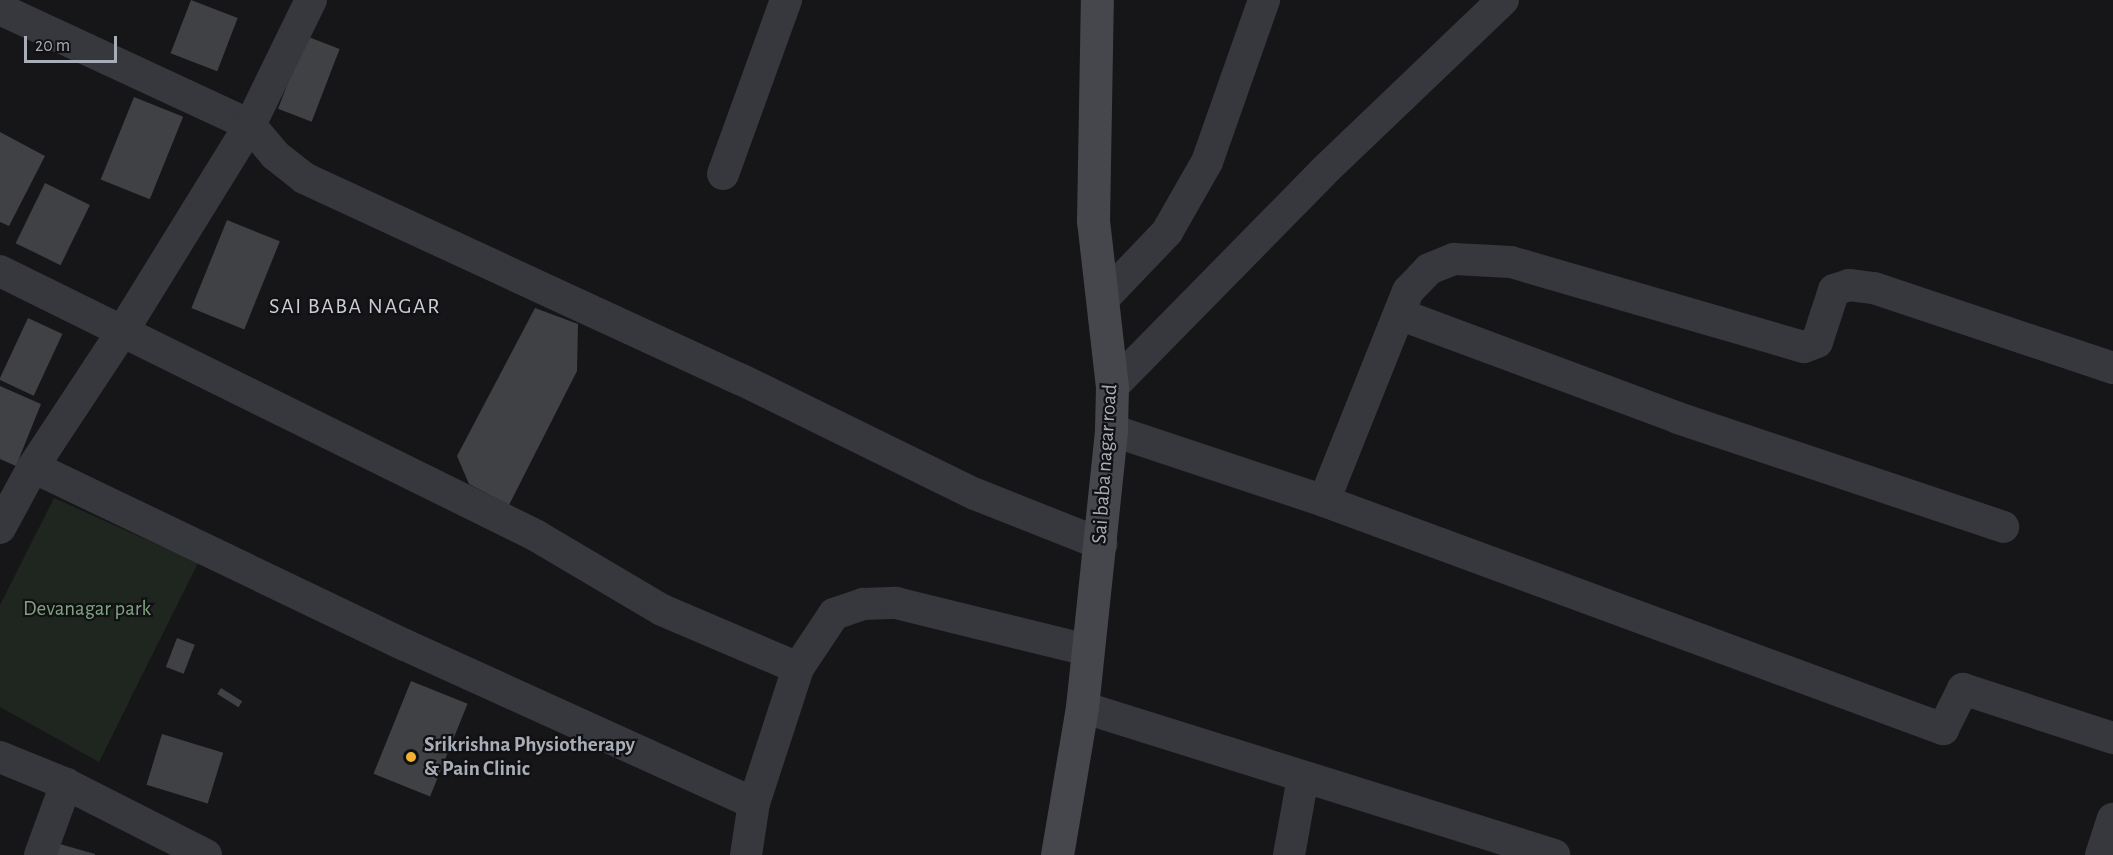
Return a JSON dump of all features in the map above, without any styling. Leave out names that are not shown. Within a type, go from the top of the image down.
[{"type":"main road","name":"Sai baba nagar road","points":[[1057,855],[1082,706],[1101,544],[1111,430],[1112,387],[1093,221],[1097,0]]},
{"type":"street","points":[[0,528],[33,467],[122,332],[250,125],[311,0]]},
{"type":"street","points":[[723,174],[786,0]]},
{"type":"street","points":[[1103,299],[1167,232],[1207,162],[1264,0]]},
{"type":"street","points":[[1112,387],[1323,172],[1503,0]]},
{"type":"street","points":[[0,9],[250,125],[275,155],[304,178],[741,379],[975,494],[1101,544]]},
{"type":"street","points":[[1324,501],[1408,291],[1429,269],[1454,258],[1511,262],[1804,347],[1817,342],[1834,290],[1849,285],[1874,288],[2113,368]]},
{"type":"street","points":[[0,271],[535,535],[662,610],[798,668]]},
{"type":"street","points":[[1399,314],[1677,418],[2003,527]]},
{"type":"street","points":[[1111,430],[1324,501],[1943,729],[1963,689],[2113,738]]},
{"type":"street","points":[[33,467],[405,645],[754,803]]},
{"type":"street","points":[[746,855],[754,803],[798,668],[834,614],[863,604],[896,603],[1088,650]]},
{"type":"street","points":[[1082,706],[1537,852]]},
{"type":"street","points":[[0,757],[66,784],[206,855]]},
{"type":"street","points":[[1289,855],[1303,777]]},
{"type":"street","points":[[40,855],[66,784]]},
{"type":"street","points":[[2101,855],[2113,819]]},
{"type":"green space","name":"Devanagar park","points":[[54,498],[198,563],[99,762],[0,707],[0,605]]},
{"type":"building","points":[[191,0],[238,18],[217,71],[171,53]]},
{"type":"building","points":[[306,36],[340,49],[312,122],[278,109]]},
{"type":"building","points":[[134,97],[183,117],[150,199],[101,180]]},
{"type":"building","points":[[0,132],[45,156],[9,226],[0,222]]},
{"type":"building","points":[[45,183],[90,205],[61,265],[16,243]]},
{"type":"building","points":[[227,220],[280,241],[244,329],[191,308]]},
{"type":"building","points":[[535,308],[578,324],[577,371],[509,505],[469,484],[457,456]]},
{"type":"building","points":[[28,318],[62,334],[34,396],[0,380]]},
{"type":"building","points":[[0,386],[41,404],[16,466],[0,459]]},
{"type":"building","points":[[177,638],[195,645],[184,674],[166,667]]},
{"type":"building","points":[[411,681],[468,704],[430,797],[374,774]]},
{"type":"building","points":[[221,688],[242,701],[238,707],[217,694]]},
{"type":"building","points":[[162,734],[223,753],[208,803],[147,785]]},
{"type":"building","points":[[49,841],[95,854],[95,855],[45,855]]},
{"type":"place","name":"Srikrishna Physiotherapy & Pain Clinic","points":[[411,757]]},
{"type":"district","name":"SAI BABA NAGAR","points":[[355,307]]}]
